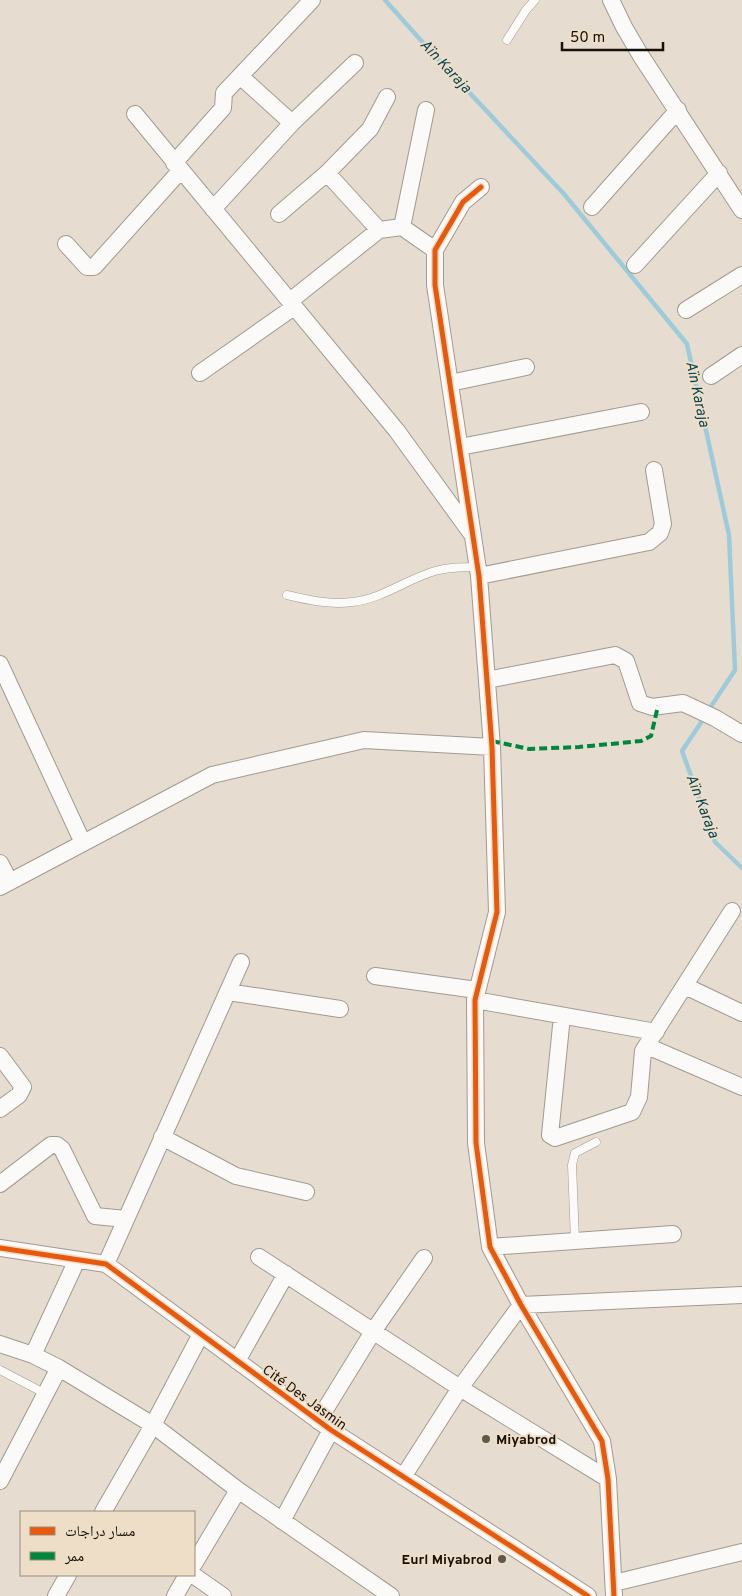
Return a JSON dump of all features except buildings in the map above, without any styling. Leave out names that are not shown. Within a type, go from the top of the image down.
[{"type":"street","points":[[66,244],[86,267],[94,267],[178,167],[222,108],[224,93],[312,0]]},
{"type":"street","points":[[611,0],[624,27],[742,210]]},
{"type":"street","points":[[213,210],[292,122],[354,63]]},
{"type":"street","points":[[240,76],[292,122]]},
{"type":"street","points":[[279,214],[327,173],[370,129],[387,97]]},
{"type":"street","points":[[402,227],[426,110]]},
{"type":"street","points":[[592,207],[678,110]]},
{"type":"street","points":[[135,114],[397,431],[473,535]]},
{"type":"street","points":[[327,173],[380,230]]},
{"type":"street","points":[[635,265],[719,173]]},
{"type":"street","points":[[481,187],[463,202],[435,250],[435,284],[479,572],[492,747],[497,912],[476,995],[476,1143],[490,1247],[521,1305],[602,1442],[608,1479],[614,1590],[742,1552]]},
{"type":"street","points":[[200,373],[292,304],[380,230],[402,227],[435,250]]},
{"type":"street","points":[[686,310],[742,274]]},
{"type":"street","points":[[710,376],[742,355]]},
{"type":"street","points":[[450,383],[526,367]]},
{"type":"street","points":[[460,447],[641,412]]},
{"type":"street","points":[[479,572],[649,542],[660,533],[663,524],[654,470]]},
{"type":"street","points":[[487,680],[615,655],[626,661],[640,703],[652,707],[683,702],[742,734]]},
{"type":"street","points":[[0,664],[83,843]]},
{"type":"street","points":[[0,863],[5,885],[212,775],[250,766],[364,740],[492,747]]},
{"type":"street","points":[[562,1016],[550,1134],[555,1138],[632,1112],[639,1097],[643,1051],[732,911]]},
{"type":"street","points":[[106,1264],[241,962]]},
{"type":"street","points":[[375,976],[476,995],[652,1039],[742,1087]]},
{"type":"street","points":[[685,986],[742,1014]]},
{"type":"street","points":[[228,992],[340,1009]]},
{"type":"street","points":[[0,1056],[23,1087],[19,1095],[0,1109]]},
{"type":"street","points":[[162,1137],[236,1176],[306,1192]]},
{"type":"street","points":[[0,1184],[51,1145],[57,1145],[62,1148],[95,1216],[126,1219]]},
{"type":"street","points":[[490,1247],[673,1234]]},
{"type":"street","name":"Cité Des Jasmin","points":[[0,1248],[106,1264],[325,1426],[588,1596]]},
{"type":"street","points":[[259,1257],[374,1330],[460,1388],[608,1479]]},
{"type":"street","points":[[282,1520],[325,1426],[374,1330],[424,1258]]},
{"type":"street","points":[[33,1355],[77,1260]]},
{"type":"street","points":[[237,1361],[286,1274]]},
{"type":"street","points":[[521,1305],[742,1295]]},
{"type":"street","points":[[403,1477],[460,1388],[521,1305]]},
{"type":"street","points":[[104,1511],[202,1334]]},
{"type":"street","points":[[0,1344],[33,1355],[59,1368],[153,1425],[238,1490],[391,1596]]},
{"type":"street","points":[[0,1481],[59,1368]]},
{"type":"street","points":[[195,1562],[238,1490]]},
{"type":"street","points":[[56,1596],[67,1576]]},
{"type":"street","points":[[175,1596],[187,1576]]},
{"type":"street","points":[[194,1576],[223,1596]]},
{"type":"lane","points":[[507,40],[526,10],[535,0]]},
{"type":"lane","points":[[287,595],[314,601],[352,602],[377,596],[434,571],[452,568],[479,572]]},
{"type":"lane","points":[[575,1241],[572,1164],[575,1153],[596,1142]]},
{"type":"lane","points":[[0,1370],[46,1394]]},
{"type":"waterway","name":"Aïn Karaja","points":[[385,0],[564,194],[687,344],[729,535],[735,670],[708,711]]},
{"type":"waterway","name":"Aïn Karaja","points":[[704,718],[682,751],[715,842],[742,868]]},
{"type":"marked path","points":[[492,741],[529,749],[579,747],[641,741],[651,736],[658,706]]},
{"type":"cycle path","points":[[481,187],[463,202],[435,250],[435,285],[479,576],[492,747],[497,912],[475,1000],[476,1143],[490,1247],[521,1305],[602,1441],[608,1479],[614,1596]]},
{"type":"cycle path","points":[[0,1248],[106,1264],[331,1430],[588,1596]]},
{"type":"place","name":"Miyabrod","points":[[486,1439]]},
{"type":"place","name":"Eurl Miyabrod","points":[[502,1559]]}]
